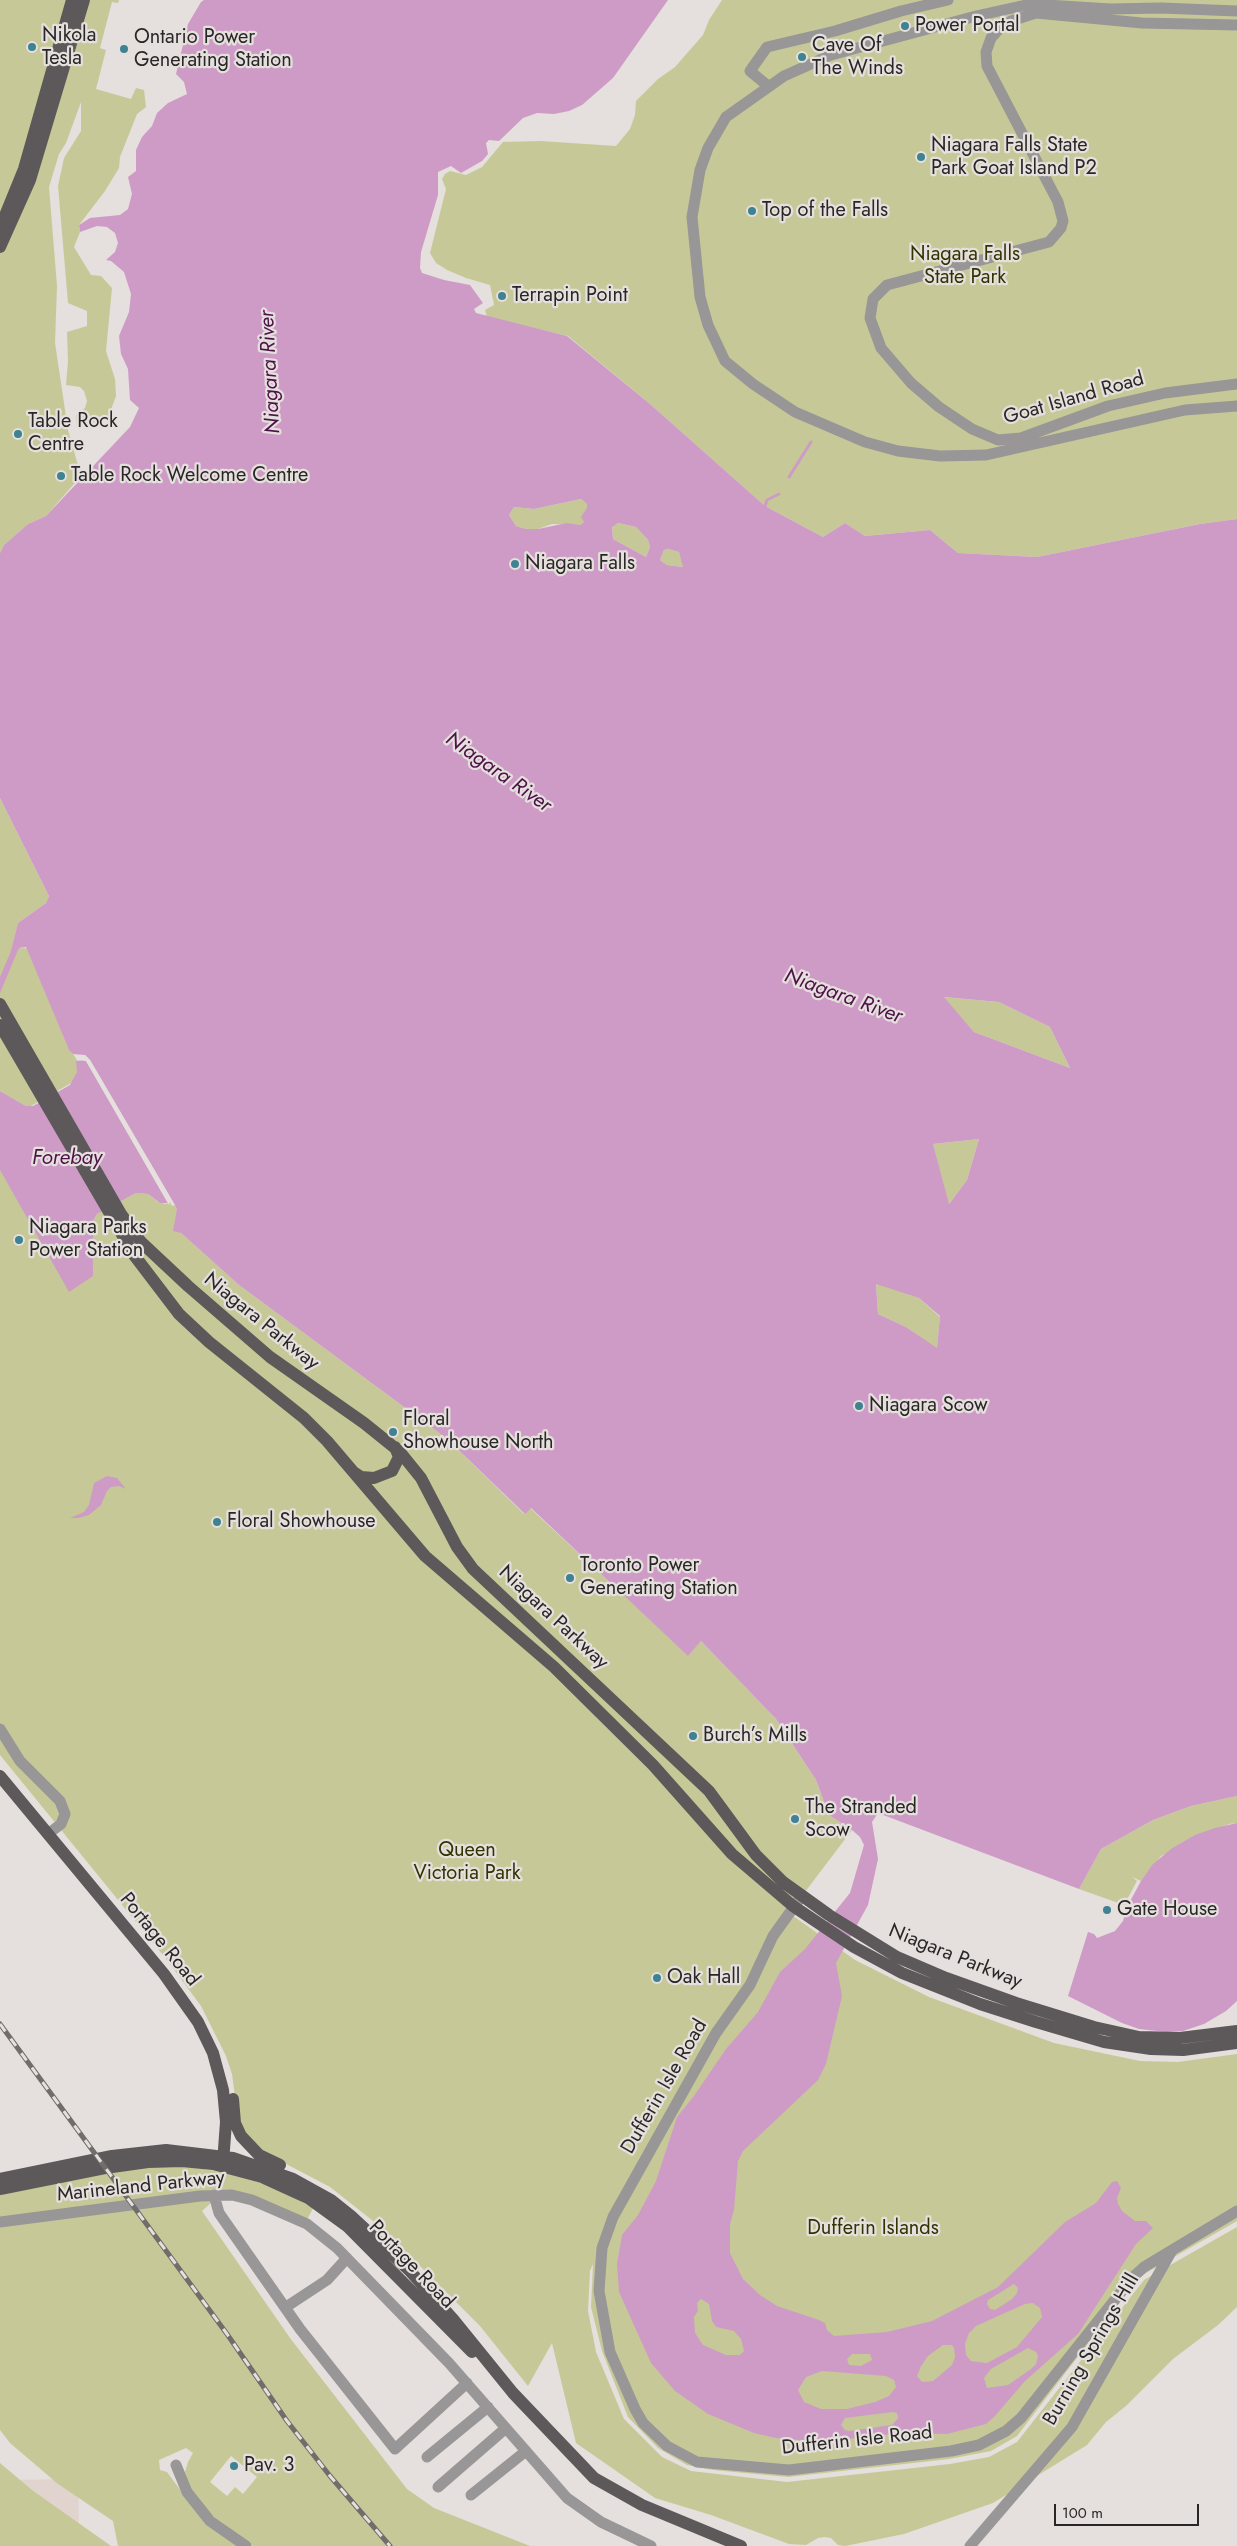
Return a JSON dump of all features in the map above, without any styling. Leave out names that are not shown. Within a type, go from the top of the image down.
[{"type":"main road","points":[[0,228],[24,170],[72,0]]},
{"type":"main road","points":[[0,247],[16,216],[30,180],[84,0]]},
{"type":"main road","name":"Niagara Parkway","points":[[0,1004],[46,1094],[112,1208],[147,1275],[179,1314],[215,1347],[304,1418],[425,1556],[554,1667],[653,1765],[732,1854],[902,1973],[960,1996],[1014,2015],[1104,2042],[1159,2050],[1190,2049],[1237,2043]]},
{"type":"main road","name":"Niagara Parkway","points":[[0,1024],[46,1094]]},
{"type":"main road","name":"Niagara Parkway","points":[[112,1208],[147,1249],[232,1325],[270,1357],[395,1447],[421,1478],[457,1547],[473,1569],[709,1791],[756,1855],[797,1901]]},
{"type":"main road","points":[[353,1472],[367,1478],[389,1473],[398,1462],[399,1454],[395,1447]]},
{"type":"main road","name":"Portage Road","points":[[0,1776],[150,1958],[194,2016],[215,2058],[224,2100],[223,2161]]},
{"type":"main road","name":"Niagara Parkway","points":[[857,1942],[946,1978],[1040,2010],[1113,2032],[1140,2037],[1170,2039],[1237,2031]]},
{"type":"main road","points":[[150,1958],[179,1984],[195,2004],[213,2034],[226,2064],[236,2123],[245,2141],[259,2154],[317,2183],[355,2208],[392,2243],[419,2281]]},
{"type":"main road","name":"Marineland Parkway","points":[[0,2179],[131,2153],[174,2151],[223,2161]]},
{"type":"main road","name":"Portage Road","points":[[223,2161],[281,2173],[331,2200],[367,2229],[419,2281],[513,2392],[583,2468],[604,2485],[642,2505],[741,2546]]},
{"type":"main road","name":"Portage Road","points":[[223,2161],[277,2182],[308,2198],[338,2219],[372,2250],[447,2328],[513,2392]]},
{"type":"main road","name":"Marineland Parkway","points":[[0,2189],[133,2164],[223,2161]]},
{"type":"street","points":[[768,86],[750,71],[767,47],[835,32],[901,11],[948,0]]},
{"type":"street","points":[[1237,11],[1161,8],[1110,9],[1032,4],[976,16],[831,55],[805,65],[768,86],[726,117],[700,170],[692,217],[700,297],[708,325],[725,361],[753,384],[795,412],[839,432],[898,451],[940,456],[986,454],[1184,410],[1237,406]]},
{"type":"street","name":"Goat Island Road","points":[[1237,25],[1142,23],[1036,13],[1011,21],[999,29],[991,38],[986,52],[987,66],[1058,202],[1063,221],[1061,228],[1049,242],[887,285],[873,299],[870,318],[881,348],[911,383],[939,407],[964,424],[986,437],[998,440],[1021,438],[1108,406],[1165,393],[1237,384]]},
{"type":"street","name":"Goat Island Road","points":[[1220,385],[1237,378]]},
{"type":"street","points":[[0,1729],[20,1761],[60,1801],[65,1814],[61,1824],[48,1834]]},
{"type":"street","name":"Dufferin Isle Road","points":[[797,1901],[773,1936],[750,1985],[716,2032],[613,2217],[602,2248],[600,2291],[610,2352],[634,2409],[643,2423],[667,2446],[697,2462],[789,2470],[951,2451],[978,2445],[1006,2431],[1021,2418],[1133,2277],[1144,2267],[1172,2250]]},
{"type":"street","points":[[214,2195],[220,2213],[300,2328],[396,2449],[467,2383],[567,2498],[601,2522],[652,2546]]},
{"type":"street","name":"Marineland Parkway","points":[[0,2222],[214,2195],[232,2195],[252,2200],[307,2224],[346,2258],[467,2383]]},
{"type":"street","points":[[1172,2250],[1237,2212]]},
{"type":"street","name":"Burning Springs Hill","points":[[970,2546],[1072,2427],[1172,2250]]},
{"type":"street","points":[[286,2307],[327,2280],[346,2258]]},
{"type":"street","points":[[427,2457],[488,2407]]},
{"type":"street","points":[[438,2487],[506,2428]]},
{"type":"street","points":[[471,2495],[526,2450]]},
{"type":"street","points":[[176,2465],[187,2492],[210,2521],[246,2546]]},
{"type":"shaded area","points":[[78,2479],[79,2546],[0,2546],[0,2480]]},
{"type":"green space","points":[[0,0],[119,0],[118,3],[112,2],[100,48],[106,50],[96,89],[131,99],[136,88],[144,90],[146,107],[137,114],[120,157],[119,168],[105,191],[79,225],[80,232],[74,247],[91,275],[101,276],[112,288],[106,351],[115,379],[116,396],[108,418],[77,428],[76,415],[85,408],[87,401],[84,391],[80,387],[66,385],[68,361],[67,332],[87,326],[87,311],[68,303],[58,186],[64,158],[81,131],[81,102],[66,143],[59,154],[49,187],[57,286],[55,343],[68,430],[81,476],[46,516],[28,524],[4,545],[0,553]]},
{"type":"green space","name":"Niagara Falls State Park","points":[[722,0],[1237,0],[1237,519],[1200,524],[1037,557],[958,553],[930,530],[865,536],[845,523],[823,537],[765,506],[650,404],[568,336],[487,317],[485,310],[494,305],[490,285],[447,270],[436,263],[430,253],[446,189],[442,179],[445,174],[450,171],[466,175],[482,167],[503,142],[540,141],[616,146],[630,129],[635,115],[636,101],[658,79],[675,67],[703,35],[709,20]]},
{"type":"green space","points":[[581,499],[587,504],[587,508],[584,522],[580,525],[552,524],[538,529],[526,529],[516,526],[509,515],[514,507],[534,509]]},
{"type":"green space","points":[[618,523],[636,527],[648,540],[650,547],[646,557],[613,539],[612,526]]},
{"type":"green space","points":[[668,549],[679,552],[684,567],[667,565],[660,560],[664,550]]},
{"type":"green space","points":[[0,798],[49,896],[46,903],[18,923],[13,945],[18,950],[23,947],[28,949],[67,1045],[77,1060],[77,1074],[73,1082],[31,1106],[26,1106],[0,1091]]},
{"type":"green space","points":[[943,997],[999,1002],[1050,1027],[1070,1068],[974,1032]]},
{"type":"green space","points":[[979,1139],[967,1180],[948,1205],[933,1144]]},
{"type":"green space","name":"Queen Victoria Park","points":[[0,1169],[93,1274],[93,1221],[97,1214],[136,1193],[148,1194],[158,1202],[166,1204],[172,1201],[177,1209],[181,1233],[239,1285],[446,1438],[524,1514],[530,1508],[688,1655],[701,1641],[776,1719],[816,1780],[829,1815],[852,1830],[789,1913],[855,1960],[929,1997],[1054,2043],[1140,2061],[1178,2062],[1237,2054],[1237,2221],[1139,2277],[1017,2436],[991,2451],[949,2459],[788,2477],[713,2470],[687,2465],[658,2448],[628,2417],[602,2351],[591,2307],[593,2264],[590,2271],[588,2311],[596,2352],[624,2419],[662,2457],[691,2471],[787,2482],[950,2464],[989,2457],[1017,2442],[1144,2280],[1237,2227],[1237,2307],[1218,2325],[1173,2359],[1126,2406],[1106,2422],[1087,2445],[993,2503],[904,2534],[845,2546],[838,2545],[831,2538],[825,2537],[818,2538],[806,2545],[789,2544],[711,2515],[655,2498],[576,2443],[552,2343],[528,2386],[480,2326],[382,2228],[330,2187],[254,2147],[238,2119],[232,2074],[226,2056],[201,2006],[167,1960],[0,1755]]},
{"type":"green space","points":[[876,1283],[919,1298],[940,1317],[937,1349],[906,1327],[878,1314]]},
{"type":"green space","points":[[1237,1796],[1237,1823],[1229,1824],[1161,1856],[1141,1881],[1132,1877],[1137,1881],[1124,1905],[1079,1889],[1101,1849],[1153,1820],[1191,1806]]},
{"type":"green space","points":[[151,2167],[191,2167],[235,2174],[277,2188],[313,2208],[306,2222],[223,2192],[202,2211],[290,2338],[407,2489],[434,2508],[530,2546],[253,2546],[216,2519],[188,2486],[185,2472],[193,2453],[186,2448],[159,2460],[160,2470],[167,2472],[192,2506],[237,2546],[118,2546],[113,2521],[58,2484],[10,2443],[0,2430],[0,2194],[115,2170]],"holes":[[[231,2456],[257,2477],[243,2494],[235,2487],[227,2496],[210,2482]]]},
{"type":"green space","points":[[0,2463],[32,2490],[111,2546],[0,2546]]},
{"type":"water","name":"Niagara River","points":[[204,0],[668,0],[613,78],[582,105],[569,111],[554,114],[537,113],[523,118],[499,141],[489,140],[486,143],[488,154],[482,161],[461,173],[451,166],[438,172],[438,195],[421,252],[420,268],[422,273],[470,285],[483,303],[474,309],[476,313],[567,336],[650,404],[765,506],[823,537],[845,523],[865,536],[930,530],[958,553],[1037,557],[1200,524],[1237,519],[1237,1796],[1191,1806],[1153,1820],[1101,1849],[1079,1889],[878,1813],[872,1822],[878,1859],[868,1905],[836,1963],[842,1996],[826,2064],[818,2080],[743,2151],[738,2161],[734,2210],[730,2224],[730,2253],[743,2279],[760,2295],[777,2306],[825,2323],[827,2330],[834,2336],[887,2332],[932,2321],[998,2287],[1065,2222],[1096,2203],[1112,2182],[1117,2181],[1121,2188],[1117,2198],[1118,2204],[1122,2211],[1135,2221],[1146,2221],[1153,2228],[1136,2244],[1078,2334],[1025,2381],[986,2424],[947,2434],[901,2433],[819,2442],[776,2438],[754,2433],[708,2414],[675,2391],[651,2363],[619,2292],[617,2264],[622,2235],[638,2215],[656,2181],[677,2117],[694,2096],[726,2049],[758,2012],[780,1972],[805,1949],[850,1893],[864,1845],[860,1837],[852,1830],[829,1815],[816,1780],[776,1719],[701,1641],[688,1656],[531,1508],[525,1514],[446,1438],[239,1285],[181,1233],[173,1231],[177,1209],[90,1060],[85,1055],[73,1054],[69,1050],[26,947],[18,950],[0,993],[0,977],[11,951],[18,923],[46,903],[49,896],[0,798],[0,553],[4,545],[28,524],[46,516],[130,427],[139,408],[130,400],[128,369],[121,354],[119,336],[129,312],[131,294],[124,272],[111,261],[106,260],[115,252],[118,243],[115,233],[107,227],[97,226],[80,232],[79,225],[90,218],[120,215],[128,209],[132,194],[128,177],[136,171],[136,150],[142,137],[152,126],[157,113],[168,103],[187,94],[184,82],[176,74],[188,24]],"holes":[[[581,499],[587,504],[587,508],[581,517],[584,522],[580,525],[567,523],[538,529],[526,529],[516,526],[509,515],[514,507],[534,509]],[[618,523],[636,527],[648,540],[650,547],[646,557],[613,539],[612,527]],[[668,549],[679,552],[683,567],[667,565],[660,560],[664,550]],[[944,997],[999,1002],[1050,1027],[1070,1068],[974,1032]],[[979,1139],[967,1180],[949,1204],[933,1144]],[[876,1284],[919,1298],[940,1316],[937,1348],[906,1327],[878,1314]],[[1014,2284],[1018,2288],[1017,2293],[1012,2299],[995,2310],[990,2309],[987,2304],[988,2300]],[[701,2299],[709,2304],[712,2321],[716,2327],[734,2331],[741,2339],[744,2351],[740,2355],[726,2355],[703,2345],[695,2333],[694,2317],[698,2311],[697,2303]],[[1033,2303],[1040,2308],[1042,2317],[1017,2347],[987,2363],[971,2361],[966,2355],[965,2344],[969,2333],[976,2326],[1025,2304]],[[943,2345],[952,2345],[955,2357],[952,2365],[933,2381],[922,2382],[917,2376],[928,2356]],[[1028,2348],[1036,2352],[1038,2356],[1036,2364],[1031,2369],[1008,2385],[987,2388],[984,2378],[991,2369]],[[852,2354],[870,2354],[872,2360],[861,2366],[849,2365],[847,2359]],[[822,2371],[886,2376],[894,2380],[896,2387],[889,2396],[875,2402],[847,2409],[821,2409],[804,2402],[798,2390],[806,2377]],[[897,2413],[898,2418],[892,2425],[845,2430],[841,2425],[845,2418]]]},
{"type":"water","name":"Forebay","points":[[76,1061],[86,1061],[168,1203],[160,1203],[148,1194],[136,1193],[97,1214],[93,1221],[93,1276],[69,1292],[0,1170],[0,1091],[26,1106],[33,1106],[70,1085],[77,1072]]},
{"type":"water","points":[[107,1476],[117,1478],[126,1489],[119,1486],[111,1487],[107,1491],[101,1505],[89,1515],[70,1518],[84,1512],[89,1505],[94,1483]]},
{"type":"water","points":[[1237,1823],[1237,2001],[1226,2011],[1204,2024],[1183,2031],[1166,2032],[1139,2029],[1122,2023],[1068,1996],[1088,1932],[1094,1934],[1097,1938],[1115,1931],[1123,1921],[1127,1907],[1141,1881],[1153,1864],[1171,1849],[1195,1835]]},
{"type":"pier","points":[[76,1055],[85,1055],[90,1060],[175,1205],[172,1206],[170,1202],[169,1205],[86,1061],[77,1060]]},
{"type":"waterway","points":[[789,477],[811,442]]},
{"type":"waterway","points":[[765,506],[767,500],[779,494]]},
{"type":"railway","points":[[0,2024],[227,2334],[287,2421],[330,2476],[390,2546]]},
{"type":"place","name":"Power Portal","points":[[905,26]]},
{"type":"place","name":"Nikola Tesla","points":[[32,47]]},
{"type":"place","name":"Ontario Power Generating Station","points":[[124,49]]},
{"type":"place","name":"Cave Of The Winds","points":[[802,57]]},
{"type":"place","name":"Niagara Falls State Park Goat Island P2","points":[[921,157]]},
{"type":"place","name":"Top of the Falls","points":[[752,211]]},
{"type":"place","name":"Terrapin Point","points":[[502,296]]},
{"type":"place","name":"Table Rock Centre","points":[[18,434]]},
{"type":"place","name":"Table Rock Welcome Centre","points":[[61,476]]},
{"type":"place","name":"Niagara Falls","points":[[515,564]]},
{"type":"place","name":"Niagara Parks Power Station","points":[[19,1240]]},
{"type":"place","name":"Niagara Scow","points":[[859,1406]]},
{"type":"place","name":"Floral Showhouse North","points":[[393,1432]]},
{"type":"place","name":"Floral Showhouse","points":[[217,1522]]},
{"type":"place","name":"Toronto Power Generating Station","points":[[570,1578]]},
{"type":"place","name":"Burch’s Mills","points":[[693,1736]]},
{"type":"place","name":"The Stranded Scow","points":[[795,1819]]},
{"type":"place","name":"Gate House","points":[[1107,1910]]},
{"type":"place","name":"Oak Hall","points":[[657,1978]]},
{"type":"place","name":"Pav. 3","points":[[234,2466]]},
{"type":"park label","name":"Dufferin Islands","points":[[873,2229]]}]
